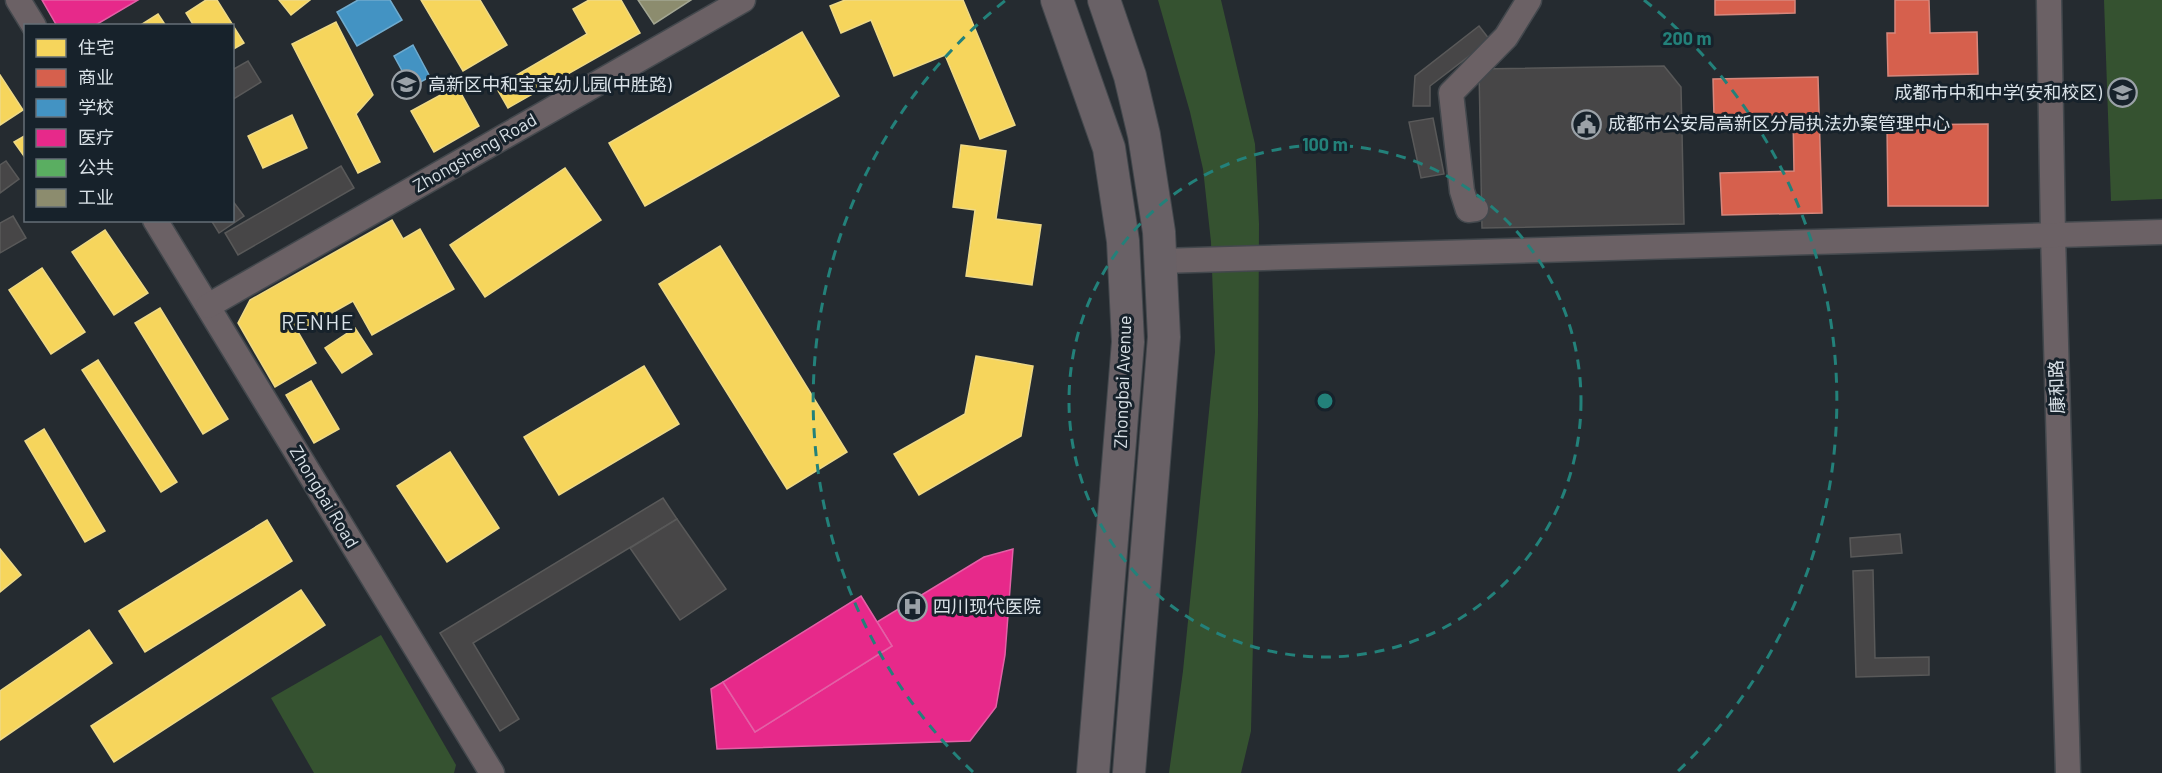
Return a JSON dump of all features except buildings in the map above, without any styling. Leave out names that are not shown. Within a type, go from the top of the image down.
[{"type":"main road","name":"Zhongbai Avenue","points":[[1057,0],[1109,148],[1123,241],[1128,342],[1093,773]]},
{"type":"main road","name":"Zhongbai Avenue","points":[[1104,0],[1130,76],[1144,135],[1159,232],[1164,337],[1129,773]]},
{"type":"street","points":[[18,0],[33,24]]},
{"type":"street","name":"Zhongsheng Road","points":[[208,306],[743,0]]},
{"type":"street","points":[[1476,209],[1468,210],[1462,192],[1451,93],[1506,37],[1529,0]]},
{"type":"street","name":"康和路","points":[[2049,0],[2068,773]]},
{"type":"street","name":"Zhongbai Road","points":[[156,222],[492,773]]},
{"type":"street","points":[[1160,261],[2162,232]]},
{"type":"green space","points":[[1158,0],[1221,0],[1255,144],[1259,224],[1258,415],[1251,731],[1241,773],[1169,773],[1183,671],[1215,352],[1211,242],[1203,169],[1190,112]]},
{"type":"green space","name":"成都市中和中学(安和校区)","points":[[2104,0],[2162,0],[2162,199],[2111,201]]},
{"type":"green space","points":[[381,635],[456,765],[454,773],[314,773],[271,698]]},
{"type":"place","name":"高新区中和宝宝幼儿园(中胜路)","points":[[407,85]]},
{"type":"place","name":"成都市中和中学(安和校区)","points":[[2123,93]]},
{"type":"place","name":"成都市公安局高新区分局执法办案管理中心","points":[[1587,124]]},
{"type":"place","name":"四川现代医院","points":[[912,607]]},
{"type":"district","name":"RENHE","points":[[318,323]]}]
